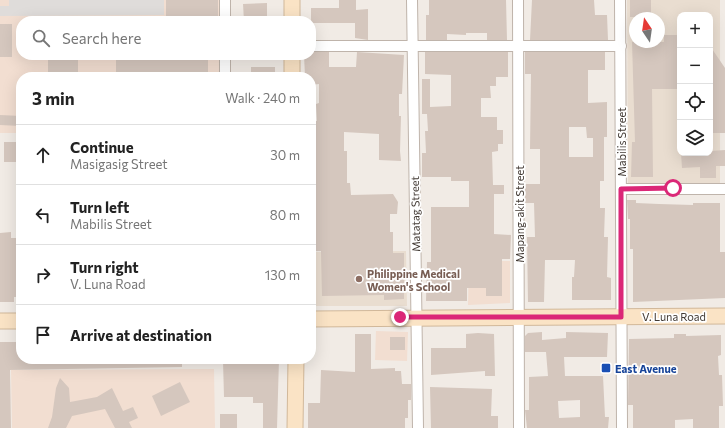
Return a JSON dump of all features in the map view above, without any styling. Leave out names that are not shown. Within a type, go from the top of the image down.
[{"type":"main road","points":[[292,0],[292,16]]},
{"type":"main road","points":[[292,60],[292,72]]},
{"type":"main road","name":"V. Luna Road","points":[[316,319],[725,316]]},
{"type":"main road","points":[[0,321],[16,321]]},
{"type":"main road","points":[[295,428],[296,364]]},
{"type":"street","points":[[225,0],[225,16]]},
{"type":"street","name":"Matatag Street","points":[[412,0],[418,428]]},
{"type":"street","name":"Mapang-akit Street","points":[[518,0],[519,428]]},
{"type":"street","name":"Mabilis Street","points":[[620,0],[622,428]]},
{"type":"street","points":[[316,46],[621,46]]},
{"type":"street","points":[[225,60],[225,72]]},
{"type":"street","points":[[621,189],[725,189]]},
{"type":"shaded area","points":[[0,0],[221,0],[222,16],[16,16],[16,60],[222,60],[223,72],[16,72],[16,133],[0,133]]},
{"type":"shaded area","points":[[9,0],[164,0],[164,15],[0,16],[0,6],[9,6]]},
{"type":"shaded area","points":[[627,0],[720,0],[720,183],[628,183]]},
{"type":"shaded area","name":"Philippine Medical Women's School","points":[[406,251],[407,306],[316,306],[316,252]]},
{"type":"shaded area","points":[[469,261],[510,261],[510,303],[468,305]]},
{"type":"shaded area","points":[[376,331],[408,332],[407,361],[375,360]]},
{"type":"shaded area","points":[[214,369],[215,428],[12,428],[11,370]]},
{"type":"building","points":[[166,0],[218,0],[218,16],[166,16]]},
{"type":"building","points":[[339,0],[356,0],[356,10],[368,9],[368,40],[355,38],[355,23],[316,23],[316,16],[311,16],[311,8],[339,8]]},
{"type":"building","points":[[429,0],[506,0],[507,40],[487,40],[487,33],[466,33],[466,35],[447,34],[447,40],[426,40],[426,15],[429,15]]},
{"type":"building","points":[[532,0],[594,0],[595,15],[607,15],[608,40],[530,40]]},
{"type":"building","points":[[630,0],[651,0],[651,12],[630,12]]},
{"type":"building","points":[[267,3],[267,16],[244,16],[243,4]]},
{"type":"building","points":[[0,24],[12,24],[12,57],[0,57]]},
{"type":"building","points":[[665,35],[677,35],[677,89],[652,89],[653,177],[631,177],[632,142],[635,142],[632,48],[665,48]]},
{"type":"building","points":[[713,50],[725,68],[725,133],[713,133]]},
{"type":"building","points":[[316,52],[329,52],[329,67],[356,67],[357,52],[404,55],[402,94],[399,94],[399,116],[401,116],[401,161],[379,160],[379,134],[344,132],[344,151],[347,151],[347,183],[350,183],[351,195],[393,194],[398,202],[397,214],[390,214],[390,232],[393,232],[393,253],[404,253],[404,299],[384,300],[384,295],[322,296],[321,251],[316,251],[316,104],[319,103],[319,84],[316,84],[316,72],[305,72],[304,60],[316,60]]},
{"type":"building","points":[[425,52],[508,52],[508,77],[496,77],[496,86],[490,86],[491,98],[481,98],[481,117],[497,117],[497,130],[503,130],[503,144],[498,144],[498,151],[492,152],[493,185],[504,185],[504,194],[494,194],[494,234],[511,235],[510,259],[502,259],[502,296],[486,296],[486,288],[467,288],[467,301],[426,301],[427,262],[431,262],[431,207],[469,207],[469,181],[451,181],[451,177],[422,177],[422,153],[426,153],[425,131],[428,131],[427,114],[422,114],[422,79],[430,79],[430,107],[451,106],[451,75],[425,74]]},
{"type":"building","points":[[525,52],[605,52],[605,70],[588,70],[588,103],[607,102],[607,137],[604,137],[604,181],[600,181],[600,208],[605,208],[604,237],[608,237],[607,277],[611,278],[611,300],[572,300],[572,277],[574,277],[575,260],[545,260],[544,302],[528,302],[527,237],[535,237],[534,203],[525,203],[525,184],[540,184],[540,149],[530,149],[531,74],[525,74]],"holes":[[[569,127],[586,127],[587,138],[593,138],[593,157],[569,157]]]},
{"type":"building","points":[[48,60],[78,60],[78,72],[48,72]]},
{"type":"building","points":[[116,60],[208,60],[208,72],[116,72]]},
{"type":"building","points":[[251,67],[275,67],[275,72],[251,72]]},
{"type":"building","points":[[0,115],[16,116],[16,126],[0,125]]},
{"type":"building","points":[[4,142],[16,142],[16,162],[4,162]]},
{"type":"building","points":[[725,150],[725,166],[716,166],[716,178],[700,178],[700,167],[682,168],[681,156],[713,156],[713,151]]},
{"type":"building","points":[[627,200],[636,200],[636,203],[659,204],[693,205],[693,203],[720,203],[720,252],[725,252],[725,298],[633,302],[633,249],[630,249],[630,219],[628,219]]},
{"type":"building","points":[[11,232],[11,238],[16,238],[16,297],[14,297],[14,302],[0,302],[0,233]]},
{"type":"building","points":[[542,332],[542,340],[566,338],[566,332],[608,333],[607,357],[564,357],[565,376],[603,376],[605,417],[609,417],[608,428],[527,428],[525,410],[529,410],[529,377],[548,376],[546,352],[525,352],[525,336],[528,333]],"holes":[[[580,400],[580,417],[559,418],[558,401]]]},
{"type":"building","points":[[355,334],[371,334],[371,369],[395,368],[395,371],[401,371],[402,384],[411,384],[411,400],[408,400],[408,418],[405,418],[405,428],[308,428],[308,403],[320,403],[321,370],[355,372]]},
{"type":"building","points":[[466,334],[494,334],[495,376],[485,376],[485,371],[431,375],[431,348],[466,348]]},
{"type":"building","points":[[674,334],[686,334],[686,336],[721,335],[721,355],[718,356],[719,375],[722,375],[723,406],[719,406],[719,428],[693,428],[693,419],[675,420],[675,428],[633,428],[633,405],[628,405],[629,339],[674,338]]},
{"type":"building","points":[[390,337],[405,337],[405,350],[390,350]]},
{"type":"building","points":[[0,342],[16,342],[16,364],[182,364],[182,367],[10,370],[11,428],[0,428]]},
{"type":"building","points":[[223,364],[279,364],[277,428],[263,428],[263,403],[253,403],[253,397],[224,397]]},
{"type":"building","points":[[60,378],[69,388],[70,402],[97,397],[112,388],[123,411],[133,407],[138,418],[129,422],[132,428],[115,428],[105,409],[72,416],[66,428],[48,428],[52,417],[56,388]]},
{"type":"building","points":[[180,382],[190,402],[161,416],[152,396]]},
{"type":"building","points":[[430,387],[492,389],[491,416],[498,416],[498,428],[431,428]]},
{"type":"building","points":[[220,414],[237,414],[237,428],[220,428]]},
{"type":"place","name":"Philippine Medical Women's School","points":[[359,279]]},
{"type":"place","name":"East Avenue","points":[[606,368]]},
{"type":"route","points":[[400,317],[621,317],[621,189],[673,188]]}]
